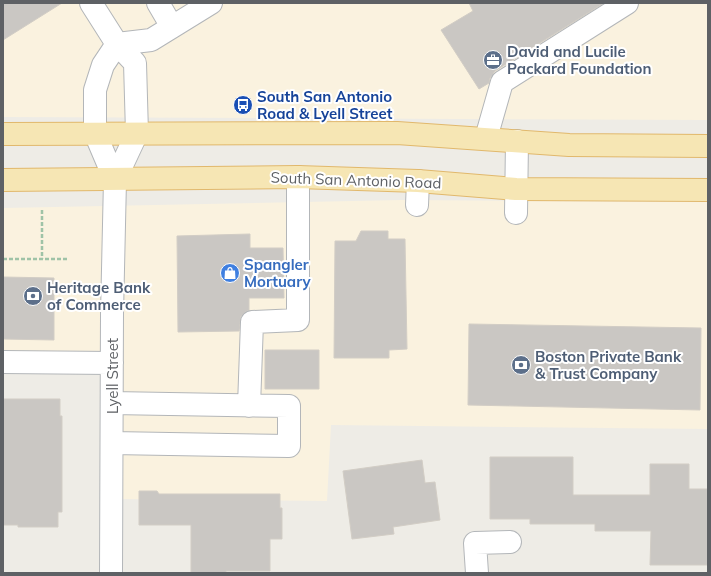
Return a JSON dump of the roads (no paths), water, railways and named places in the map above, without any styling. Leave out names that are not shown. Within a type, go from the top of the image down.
[{"type":"main road","points":[[3,134],[397,133],[486,138],[569,145],[708,146]]},
{"type":"main road","name":"South San Antonio Road","points":[[3,180],[298,177],[418,181],[516,189],[708,190]]},
{"type":"street","name":"Lyell Street","points":[[91,3],[117,44],[135,63],[137,133],[115,180]]},
{"type":"street","points":[[158,3],[172,27]]},
{"type":"street","points":[[117,44],[151,40],[210,3]]},
{"type":"street","points":[[486,138],[502,82],[627,3]]},
{"type":"street","name":"Lyell Street","points":[[111,573],[115,180],[95,133],[95,90],[103,65],[117,44]]},
{"type":"street","points":[[516,213],[517,141]]},
{"type":"street","points":[[249,406],[252,322],[298,320],[298,177]]},
{"type":"street","points":[[417,205],[418,181]]},
{"type":"street","points":[[3,362],[112,363]]},
{"type":"street","points":[[112,403],[289,406],[289,446],[112,443]]},
{"type":"street","points":[[477,573],[475,543],[510,542]]},
{"type":"place","name":"David and Lucile Packard Foundation","points":[[493,60]]},
{"type":"place","name":"South San Antonio Road & Lyell Street","points":[[243,105]]},
{"type":"place","name":"Spangler Mortuary","points":[[230,273]]},
{"type":"place","name":"Heritage Bank of Commerce","points":[[33,296]]},
{"type":"place","name":"Boston Private Bank & Trust Company","points":[[521,365]]}]
